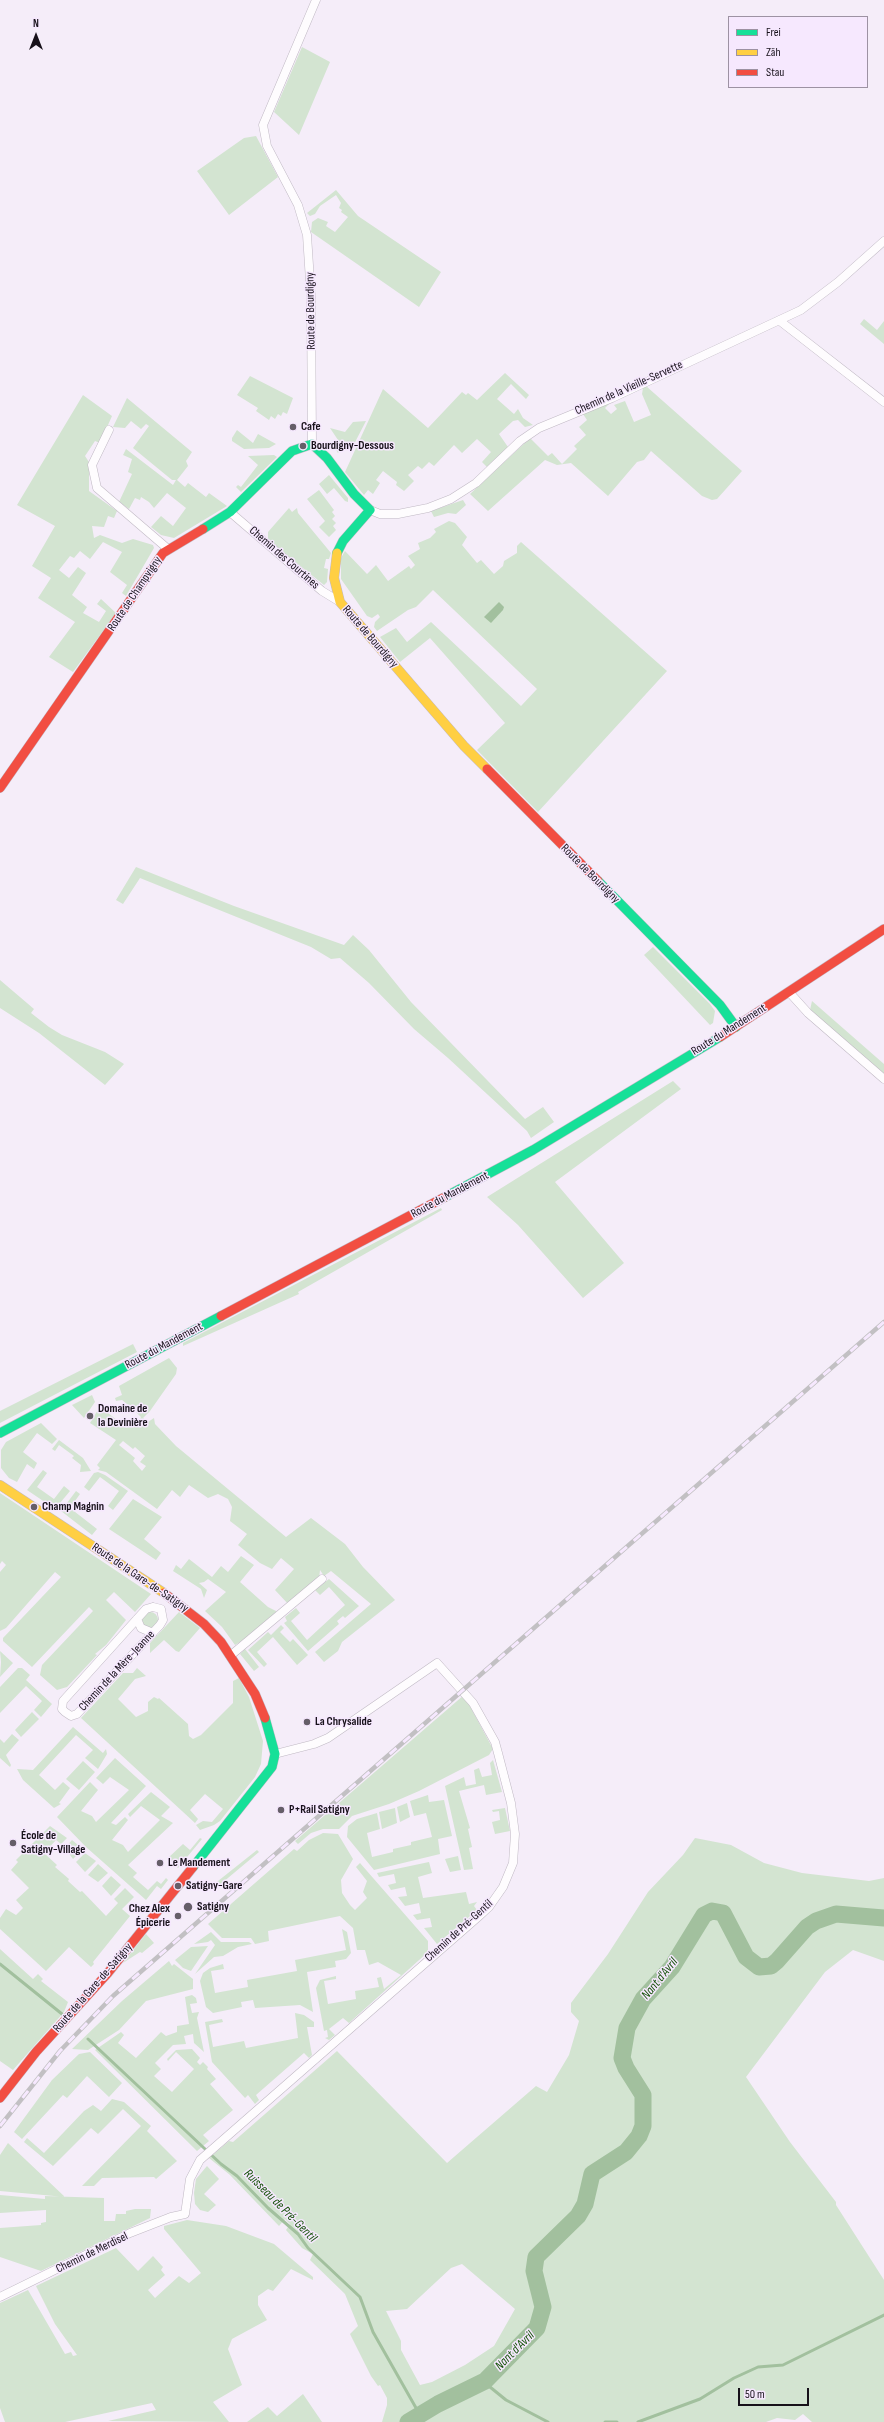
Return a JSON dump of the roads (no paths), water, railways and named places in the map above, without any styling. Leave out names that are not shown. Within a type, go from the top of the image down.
[{"type":"street","name":"Route de Bourdigny","points":[[312,444],[311,296],[307,235],[298,205],[267,146],[263,125],[316,0]]},
{"type":"street","name":"Chemin de la Vieille-Servette","points":[[370,510],[380,514],[398,514],[428,508],[451,499],[476,483],[520,441],[539,428],[612,398],[802,310],[838,282],[884,241]]},
{"type":"street","points":[[780,321],[884,402]]},
{"type":"street","points":[[109,430],[92,466],[97,488],[168,549]]},
{"type":"street","points":[[312,444],[327,458],[354,494],[370,510]]},
{"type":"street","name":"Route de Champvigny","points":[[0,788],[106,637],[155,563],[168,549],[230,512],[288,454],[296,449],[312,444]]},
{"type":"street","name":"Route de Bourdigny","points":[[370,510],[344,541],[336,555],[334,578],[340,602],[464,746],[720,1005],[736,1027]]},
{"type":"street","name":"Chemin des Courtines","points":[[230,512],[322,591],[340,602]]},
{"type":"street","name":"Route du Mandement","points":[[0,1433],[497,1171],[736,1027],[884,929]]},
{"type":"street","points":[[789,992],[808,1013],[884,1079]]},
{"type":"street","name":"Route de la Gare-de-Satigny","points":[[0,1485],[171,1597],[211,1630],[230,1656],[263,1709],[272,1735],[275,1754],[272,1767],[156,1913],[107,1974],[36,2052],[0,2098]]},
{"type":"street","points":[[230,1656],[322,1578]]},
{"type":"street","name":"Chemin de la Mère-Jeanne","points":[[161,1609],[171,1597]]},
{"type":"street","name":"Chemin de la Mère-Jeanne","points":[[150,1608],[161,1609],[163,1620],[77,1714],[71,1716],[65,1712],[62,1706],[62,1701],[137,1619],[150,1608]]},
{"type":"street","points":[[137,1619],[141,1628],[153,1632]]},
{"type":"street","name":"Chemin de Pré-Gentil","points":[[185,2214],[192,2172],[208,2152],[489,1907],[503,1887],[514,1854],[515,1826],[495,1742],[473,1703],[437,1663],[328,1738],[314,1744],[275,1754]]},
{"type":"street","name":"Chemin de Merdisel","points":[[0,2297],[130,2233],[171,2217],[185,2214]]},
{"type":"waterway","name":"Nant d'Avril","points":[[408,2422],[438,2404],[485,2381],[537,2328],[543,2307],[534,2271],[536,2257],[578,2216],[585,2204],[592,2174],[626,2152],[639,2136],[643,2126],[643,2095],[626,2068],[622,2058],[627,2028],[643,1999],[672,1967],[704,1915],[712,1911],[723,1913],[746,1957],[759,1967],[771,1966],[807,1927],[816,1921],[836,1914],[884,1918]]},
{"type":"waterway","name":"Ruisseau de Pré-Gentil","points":[[0,1964],[62,2014]]},
{"type":"waterway","name":"Ruisseau de Pré-Gentil","points":[[88,2039],[221,2164],[237,2176],[268,2208],[298,2234],[308,2248],[360,2297],[373,2332],[420,2415]]},
{"type":"waterway","points":[[638,2422],[700,2399],[734,2378],[758,2367],[783,2365],[884,2315]]},
{"type":"waterway","points":[[490,2387],[506,2400],[548,2422]]},
{"type":"waterway","points":[[605,2422],[617,2422]]},
{"type":"railway","points":[[0,2126],[60,2051],[113,1996],[884,1322]]},
{"type":"place","name":"Cafe","points":[[293,427]]},
{"type":"place","name":"Bourdigny-Dessous","points":[[303,446]]},
{"type":"place","name":"Domaine de la Devinière","points":[[90,1416]]},
{"type":"place","name":"Champ Magnin","points":[[34,1507]]},
{"type":"place","name":"La Chrysalide","points":[[307,1722]]},
{"type":"place","name":"P+Rail Satigny","points":[[281,1810]]},
{"type":"place","name":"École de Satigny-Village","points":[[13,1843]]},
{"type":"place","name":"Le Mandement","points":[[160,1863]]},
{"type":"place","name":"Satigny-Gare","points":[[178,1886]]},
{"type":"place","name":"Satigny","points":[[188,1907]]},
{"type":"place","name":"Chez Alex Épicerie","points":[[178,1916]]}]
